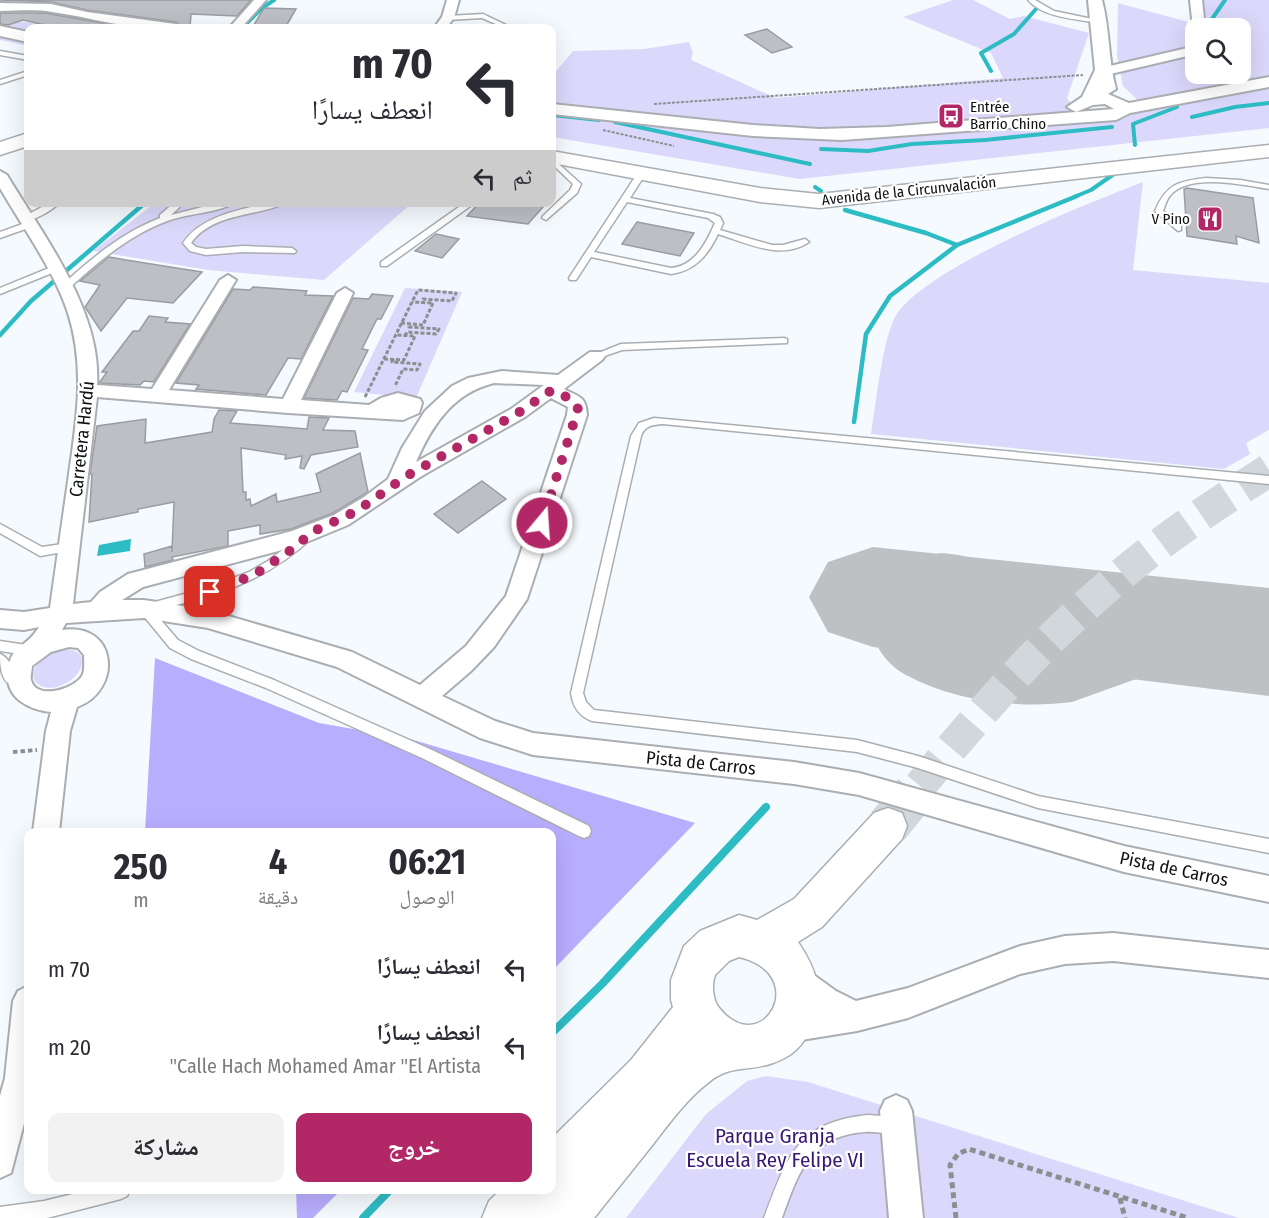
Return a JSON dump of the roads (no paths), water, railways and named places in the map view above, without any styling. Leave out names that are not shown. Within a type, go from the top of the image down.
[{"type":"main road","name":"Avenida de la Circunvalación","points":[[556,159],[781,198],[833,201],[1269,151]]},
{"type":"main road","points":[[783,962],[808,913],[888,826]]},
{"type":"main road","points":[[739,936],[783,962],[797,1005],[789,1027],[773,1040],[753,1047],[732,1045],[710,1032],[696,1012],[691,994],[692,977],[698,960],[708,948],[723,939],[739,936]]},
{"type":"main road","points":[[556,1168],[655,1066],[675,1043],[696,1012]]},
{"type":"main road","points":[[563,1218],[670,1086],[695,1064],[732,1045]]},
{"type":"main road","points":[[506,1218],[530,1194]]},
{"type":"street","points":[[239,24],[260,0]]},
{"type":"street","points":[[444,23],[453,0]]},
{"type":"street","points":[[1095,0],[1099,21],[1102,72],[1113,106]]},
{"type":"street","points":[[1196,0],[1199,18]]},
{"type":"street","points":[[0,7],[51,8],[99,18],[145,24]]},
{"type":"street","points":[[0,31],[24,36]]},
{"type":"street","points":[[1102,72],[1185,53]]},
{"type":"street","points":[[1022,120],[1063,111],[1088,101],[1102,72]]},
{"type":"street","points":[[556,110],[608,119],[715,128],[823,134],[898,132],[1022,120],[1269,82]]},
{"type":"street","points":[[1088,101],[1092,111],[1113,106]]},
{"type":"street","points":[[0,164],[9,138]]},
{"type":"street","name":"Carretera Hardú","points":[[0,175],[59,277],[82,329],[88,363],[89,390],[60,614],[37,649]]},
{"type":"street","points":[[157,396],[228,280]]},
{"type":"street","points":[[288,407],[345,293]]},
{"type":"street","points":[[98,610],[114,593],[136,580],[310,533],[357,511],[397,483],[518,413],[596,356]]},
{"type":"street","points":[[397,483],[410,450],[428,420],[451,393],[465,386],[497,377],[558,385],[573,400],[578,409],[516,599],[499,626],[481,648],[455,673],[423,698]]},
{"type":"street","points":[[89,390],[288,407],[373,408]]},
{"type":"street","name":"Pista de Carros","points":[[0,618],[24,621],[98,610],[144,609],[231,624],[344,659],[489,730],[533,744],[794,773],[859,784],[1124,858],[1269,889]]},
{"type":"street","points":[[60,614],[96,651],[96,668],[84,686],[67,698],[40,704],[26,701],[18,696],[13,680],[19,664],[37,649],[60,639],[84,640]]},
{"type":"street","points":[[46,828],[58,731],[67,698]]},
{"type":"street","points":[[40,704],[58,731]]},
{"type":"street","points":[[789,1027],[857,1016],[933,995],[1020,960],[1065,950],[1113,947],[1269,964]]},
{"type":"street","points":[[783,962],[814,997],[857,1016]]},
{"type":"street","points":[[0,1162],[20,1078],[24,1040]]},
{"type":"street","points":[[896,1118],[906,1218]]},
{"type":"lane","points":[[1030,0],[1037,7],[1053,12],[1099,21]]},
{"type":"lane","points":[[444,23],[483,16],[500,24]]},
{"type":"lane","points":[[0,52],[24,57]]},
{"type":"lane","points":[[0,82],[24,74]]},
{"type":"lane","points":[[546,218],[574,191],[577,184],[556,162]]},
{"type":"lane","points":[[573,278],[642,173]]},
{"type":"lane","points":[[1178,228],[1159,211],[1159,206],[1171,190],[1179,185],[1190,181],[1214,180],[1269,187]]},
{"type":"lane","points":[[589,254],[671,271],[680,270],[700,255],[719,223],[714,217],[625,199]]},
{"type":"lane","points":[[0,235],[48,207]]},
{"type":"lane","points":[[0,291],[59,277],[158,222],[175,207]]},
{"type":"lane","points":[[158,222],[214,207]]},
{"type":"lane","points":[[266,207],[210,223],[196,231],[187,243],[193,249],[206,252],[243,249],[292,251]]},
{"type":"lane","points":[[384,264],[465,207]]},
{"type":"lane","points":[[716,231],[771,248],[783,248],[804,242]]},
{"type":"lane","points":[[596,356],[621,347],[784,342]]},
{"type":"lane","points":[[1269,480],[663,421],[644,424],[638,429],[636,436],[577,693],[578,702],[592,715],[857,746],[918,762],[1038,802],[1269,846]]},
{"type":"lane","points":[[0,528],[40,552],[69,548]]},
{"type":"lane","points":[[310,533],[297,546],[239,583],[144,609],[174,644],[195,656],[261,680],[426,754],[584,831]]},
{"type":"lane","points":[[0,646],[37,649]]},
{"type":"lane","points":[[0,659],[13,680]]},
{"type":"lane","points":[[773,1218],[797,1160],[823,1136],[855,1123],[896,1118]]},
{"type":"lane","points":[[0,1216],[44,1210],[106,1194]]},
{"type":"water","points":[[131,539],[130,551],[97,556],[99,545]]},
{"type":"waterway","points":[[246,24],[274,0]]},
{"type":"waterway","points":[[1213,18],[1225,0]]},
{"type":"waterway","points":[[991,71],[981,53],[1014,34],[1036,9]]},
{"type":"waterway","points":[[1192,117],[1235,107],[1269,103]]},
{"type":"waterway","points":[[1135,145],[1133,124],[1177,107]]},
{"type":"waterway","points":[[556,115],[599,120]]},
{"type":"waterway","points":[[615,122],[810,164]]},
{"type":"waterway","points":[[821,149],[868,151],[912,144],[985,140],[1112,127]]},
{"type":"waterway","points":[[1074,197],[1091,190],[1114,174]]},
{"type":"waterway","points":[[815,187],[821,191]]},
{"type":"waterway","points":[[957,245],[1077,196]]},
{"type":"waterway","points":[[0,335],[31,301],[140,207]]},
{"type":"waterway","points":[[845,210],[926,233],[957,245]]},
{"type":"waterway","points":[[854,422],[866,334],[890,296],[957,245]]},
{"type":"waterway","points":[[556,1029],[602,984],[766,807]]},
{"type":"waterway","points":[[363,1218],[386,1194]]},
{"type":"tunnel","points":[[920,786],[1009,682],[1082,610],[1165,540],[1269,470]]},
{"type":"tunnel","points":[[888,826],[922,784]]},
{"type":"place","name":"Entrée Barrio Chino","points":[[951,116]]},
{"type":"place","name":"V Pino","points":[[1210,219]]},
{"type":"park label","name":"Parque Granja Escuela Rey Felipe VI","points":[[775,1148]]}]
